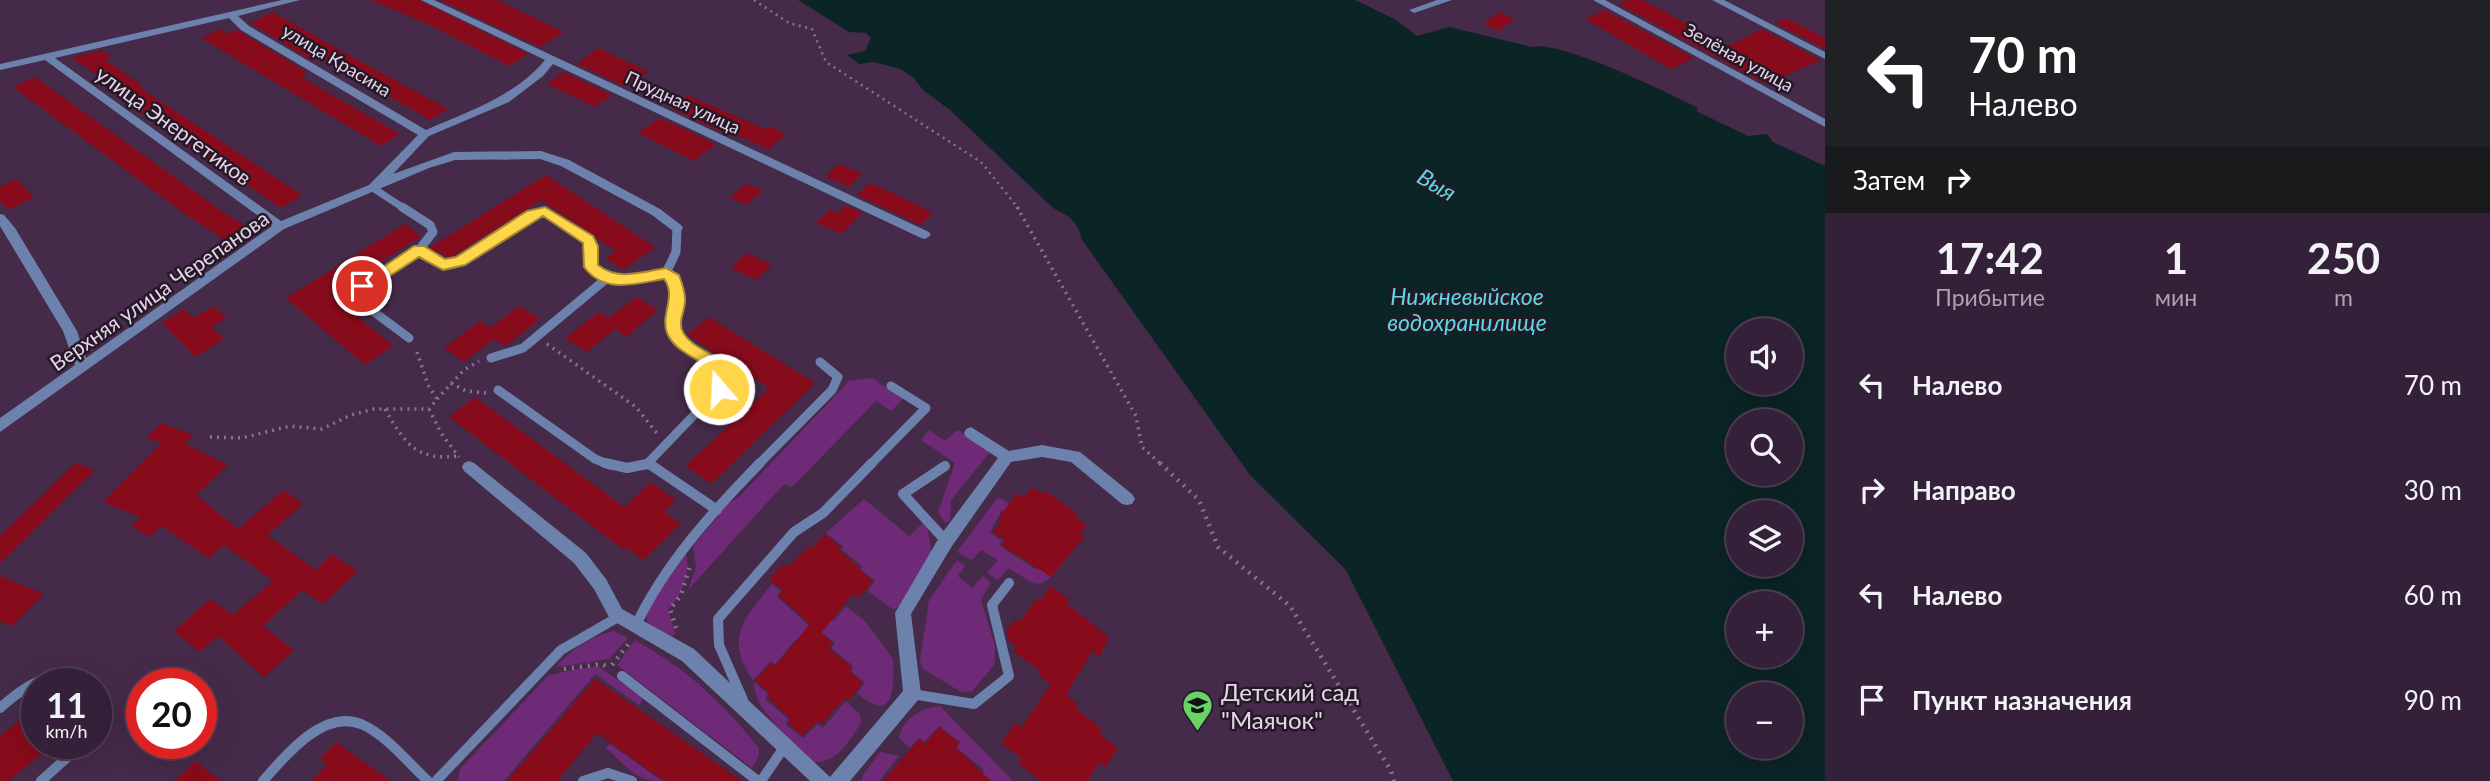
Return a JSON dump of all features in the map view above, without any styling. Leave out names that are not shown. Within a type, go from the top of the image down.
[{"type":"street","points":[[0,67],[295,0]]},
{"type":"street","name":"Прудная улица","points":[[426,0],[925,235]]},
{"type":"street","points":[[1414,10],[1447,0]]},
{"type":"street","name":"Зелёная улица","points":[[1598,0],[1825,124]]},
{"type":"street","points":[[1717,0],[1825,55]]},
{"type":"street","name":"улица Красина","points":[[232,16],[245,28],[425,135]]},
{"type":"street","name":"улица Энергетиков","points":[[45,55],[281,226]]},
{"type":"street","name":"Верхняя улица Черепанова","points":[[0,426],[281,226],[373,187],[425,135],[505,100],[539,74],[552,59]]},
{"type":"street","points":[[373,187],[454,156],[541,155],[565,163],[656,212],[677,228]]},
{"type":"street","points":[[0,218],[11,231],[70,331],[82,367]]},
{"type":"street","points":[[971,433],[1007,457],[1042,451],[1074,456],[1127,499]]},
{"type":"street","points":[[838,781],[912,694],[903,613],[946,541],[1007,457]]},
{"type":"street","points":[[464,461],[580,558],[600,584],[615,614],[688,655],[823,781]]},
{"type":"lane","points":[[373,187],[430,225],[433,232],[419,250],[350,294],[409,338]]},
{"type":"lane","points":[[419,250],[436,262],[450,265],[469,256],[531,215],[545,211],[588,240],[591,246],[591,267],[606,279],[625,280],[666,273],[674,261],[679,244],[677,228]]},
{"type":"lane","points":[[498,390],[595,459],[612,467],[637,468],[647,464],[719,389],[722,377],[715,364],[685,346],[675,333],[673,323],[678,300],[677,285],[666,273]]},
{"type":"lane","points":[[491,358],[514,353],[538,337],[606,279]]},
{"type":"lane","points":[[636,625],[652,591],[717,510],[832,390],[838,377],[820,362]]},
{"type":"lane","points":[[748,711],[719,645],[718,619],[794,533],[823,513],[926,408],[891,386]]},
{"type":"lane","points":[[647,464],[668,475],[717,510]]},
{"type":"lane","points":[[945,466],[903,494],[946,541]]},
{"type":"lane","points":[[912,694],[974,704],[1009,676],[992,605],[1009,583]]},
{"type":"lane","points":[[436,781],[561,650],[620,617]]},
{"type":"lane","points":[[622,676],[760,781],[786,746]]},
{"type":"lane","points":[[0,708],[21,689]]},
{"type":"lane","points":[[263,781],[304,739],[321,729],[349,720],[363,725],[428,781]]},
{"type":"lane","points":[[41,781],[65,759]]},
{"type":"lane","points":[[583,781],[601,774],[621,773],[632,781]]},
{"type":"path","points":[[754,0],[789,23],[812,29],[826,62],[981,162],[1022,213],[1136,416],[1142,447],[1199,500],[1219,547],[1290,606],[1391,771],[1394,781]]},
{"type":"path","points":[[538,337],[636,407],[666,446]]},
{"type":"path","points":[[417,352],[428,385],[437,399]]},
{"type":"path","points":[[429,409],[464,370],[491,358]]},
{"type":"path","points":[[451,383],[466,391],[481,394],[498,390]]},
{"type":"path","points":[[385,409],[415,452],[432,459],[464,461]]},
{"type":"path","points":[[210,437],[242,438],[290,426],[321,429],[362,411],[429,409]]},
{"type":"path","points":[[429,409],[441,433],[464,461]]},
{"type":"path","points":[[678,632],[669,614],[681,595],[691,566],[687,547]]},
{"type":"path","points":[[610,668],[633,638],[636,625]]},
{"type":"path","points":[[541,673],[602,664],[622,676]]},
{"type":"shaded area","points":[[872,378],[903,399],[891,411],[876,401],[792,487],[784,484],[688,590],[696,567],[693,546],[729,503],[740,496],[849,381]]},
{"type":"shaded area","points":[[929,430],[945,441],[957,430],[991,451],[951,500],[950,521],[945,523],[938,512],[955,463],[921,440]]},
{"type":"shaded area","points":[[998,497],[1013,506],[1008,513],[1002,510],[990,532],[1002,541],[999,545],[1035,569],[1039,566],[1061,565],[1042,583],[1032,582],[1009,568],[998,580],[987,573],[998,560],[981,550],[972,560],[957,552]]},
{"type":"shaded area","points":[[864,499],[909,536],[925,521],[927,525],[932,557],[903,607],[892,609],[868,591],[875,580],[860,570],[862,566],[826,533]]},
{"type":"shaded area","points":[[686,554],[684,584],[668,610],[675,633],[672,637],[650,626],[646,618],[652,600]]},
{"type":"shaded area","points":[[957,560],[965,566],[958,576],[972,588],[983,576],[991,582],[981,600],[995,646],[994,665],[972,691],[961,692],[923,669],[920,661],[929,600]]},
{"type":"shaded area","points":[[772,584],[781,591],[777,597],[813,629],[800,643],[795,640],[775,665],[771,661],[753,680],[744,665],[739,640],[747,618]]},
{"type":"shaded area","points":[[846,606],[866,622],[893,659],[892,690],[886,704],[880,706],[871,703],[857,693],[865,683],[851,671],[853,666],[831,648],[835,643],[819,630],[830,618],[834,621]]},
{"type":"shaded area","points":[[614,631],[628,638],[609,659],[556,667],[582,644]]},
{"type":"shaded area","points":[[635,640],[688,675],[731,715],[759,748],[759,755],[752,768],[617,665]]},
{"type":"shaded area","points":[[599,667],[644,698],[639,705],[595,674],[504,781],[458,781],[460,769],[549,675]]},
{"type":"shaded area","points":[[754,682],[768,694],[765,699],[788,719],[786,725],[803,738],[818,724],[823,728],[846,701],[860,715],[861,723],[836,755],[819,762],[809,760],[793,749],[766,713],[756,695]]},
{"type":"shaded area","points":[[940,706],[1013,781],[992,781],[982,773],[984,770],[957,748],[960,742],[939,726],[924,742],[919,738],[910,748],[899,738],[904,725],[914,715]]},
{"type":"shaded area","points":[[610,744],[662,781],[644,778],[631,771],[606,748]]},
{"type":"shaded area","points":[[880,752],[899,756],[879,781],[862,781],[863,775]]},
{"type":"water","name":"Нижневыйское водохранилище","points":[[798,0],[1355,0],[1396,20],[1417,36],[1449,27],[1532,47],[1566,51],[1589,59],[1698,108],[1696,111],[1748,136],[1767,134],[1773,142],[1825,166],[1825,781],[1453,781],[1346,570],[1250,475],[1082,240],[1076,224],[1053,208],[950,110],[923,90],[914,78],[900,69],[874,62],[859,64],[847,55],[865,51],[871,38],[866,33],[849,32]]},
{"type":"building","points":[[371,0],[419,0],[528,54],[509,66],[434,27]]},
{"type":"building","points":[[440,0],[497,0],[564,32],[540,47]]},
{"type":"building","points":[[1627,0],[1643,0],[1728,46],[1762,29],[1821,60],[1766,84],[1618,4]]},
{"type":"building","points":[[1605,10],[1694,58],[1671,69],[1585,19]]},
{"type":"building","points":[[273,12],[448,109],[430,120],[316,55],[313,61],[250,23]]},
{"type":"building","points":[[1499,12],[1515,19],[1499,31],[1483,24]]},
{"type":"building","points":[[1786,18],[1825,38],[1825,49],[1775,23]]},
{"type":"building","points":[[220,29],[228,34],[237,30],[307,72],[303,78],[400,134],[381,146],[201,38]]},
{"type":"building","points":[[598,48],[649,72],[624,86],[577,64]]},
{"type":"building","points":[[101,50],[112,57],[105,60],[142,85],[139,87],[302,195],[281,208],[141,113],[98,82],[104,79],[71,58]]},
{"type":"building","points":[[564,72],[612,95],[595,107],[547,84]]},
{"type":"building","points":[[35,77],[223,212],[250,228],[228,242],[185,214],[13,87]]},
{"type":"building","points":[[687,95],[765,129],[769,126],[786,134],[768,149],[732,133],[728,135],[672,109],[675,107],[672,106]]},
{"type":"building","points":[[660,118],[716,144],[694,161],[638,133]]},
{"type":"building","points":[[839,164],[862,174],[849,187],[825,176]]},
{"type":"building","points":[[546,175],[655,247],[623,270],[606,258],[616,251],[541,200],[450,258],[429,248]]},
{"type":"building","points":[[16,179],[34,197],[9,210],[0,201],[0,187]]},
{"type":"building","points":[[747,183],[763,191],[746,205],[730,197]]},
{"type":"building","points":[[870,183],[933,213],[920,225],[857,195]]},
{"type":"building","points":[[846,205],[862,213],[841,234],[816,223],[830,209],[838,213]]},
{"type":"building","points":[[405,224],[421,236],[330,294],[393,346],[365,365],[286,298]]},
{"type":"building","points":[[746,253],[772,265],[756,280],[731,268]]},
{"type":"building","points":[[636,297],[658,310],[626,337],[615,329],[587,352],[565,338],[599,312],[609,318]]},
{"type":"building","points":[[214,306],[226,318],[211,327],[224,339],[195,357],[162,323],[184,309],[193,318]]},
{"type":"building","points":[[519,306],[540,319],[505,346],[494,339],[464,362],[444,348],[480,321],[490,328]]},
{"type":"building","points":[[709,317],[815,383],[711,484],[686,466],[769,388],[687,335]]},
{"type":"building","points":[[475,397],[624,507],[651,482],[676,500],[664,511],[681,524],[643,560],[626,547],[624,550],[449,417]]},
{"type":"building","points":[[161,423],[194,435],[185,444],[228,465],[196,495],[238,529],[284,490],[303,504],[267,535],[316,570],[332,554],[358,571],[323,604],[302,590],[263,626],[294,650],[264,677],[218,636],[199,652],[174,631],[210,599],[233,615],[273,581],[224,545],[209,558],[161,526],[150,537],[131,526],[141,517],[103,502],[162,443],[146,438]]},
{"type":"building","points":[[76,463],[95,470],[0,563],[0,536]]},
{"type":"building","points":[[1032,487],[1042,494],[1045,491],[1076,512],[1074,516],[1087,525],[1080,534],[1084,537],[1051,577],[1001,545],[1005,540],[992,532],[1001,522],[998,519],[1017,493],[1023,497]]},
{"type":"building","points":[[825,534],[873,581],[859,598],[853,594],[821,633],[833,643],[828,648],[852,667],[849,671],[863,683],[848,701],[845,698],[822,724],[818,721],[802,736],[788,723],[791,719],[767,697],[770,694],[755,680],[771,663],[775,666],[810,624],[778,595],[783,590],[769,580],[783,564],[788,567]]},
{"type":"building","points":[[0,576],[44,594],[12,626],[0,621]]},
{"type":"building","points":[[1050,586],[1069,599],[1067,604],[1109,637],[1100,656],[1092,652],[1066,695],[1078,704],[1075,708],[1102,729],[1100,734],[1118,748],[1105,767],[1099,763],[1088,781],[1041,781],[1018,763],[1022,758],[1001,743],[1016,723],[1021,728],[1051,684],[1039,675],[1040,671],[1013,651],[1017,647],[1009,641],[1006,630],[1016,619],[1020,622],[1036,599],[1040,601]]},
{"type":"building","points":[[595,679],[742,781],[664,781],[597,733],[557,781],[507,781]]},
{"type":"building","points":[[21,719],[21,759],[35,759],[9,781],[0,781],[0,736]]},
{"type":"building","points":[[939,727],[959,742],[955,747],[991,781],[883,781],[919,739],[925,744]]},
{"type":"building","points":[[336,742],[391,781],[312,781],[327,764],[320,759]]},
{"type":"building","points":[[195,761],[221,781],[175,781]]},
{"type":"place","name":"Детский сад \"Маячок\"","points":[[1198,732]]},
{"type":"route","points":[[362,286],[419,250],[443,264],[450,265],[460,261],[531,215],[545,211],[588,240],[591,246],[591,267],[606,279],[625,280],[666,273],[673,279],[677,285],[678,300],[673,323],[675,333],[685,346],[721,370],[719,389]]},
{"type":"water label","name":"Выя","points":[[1437,184]]}]
